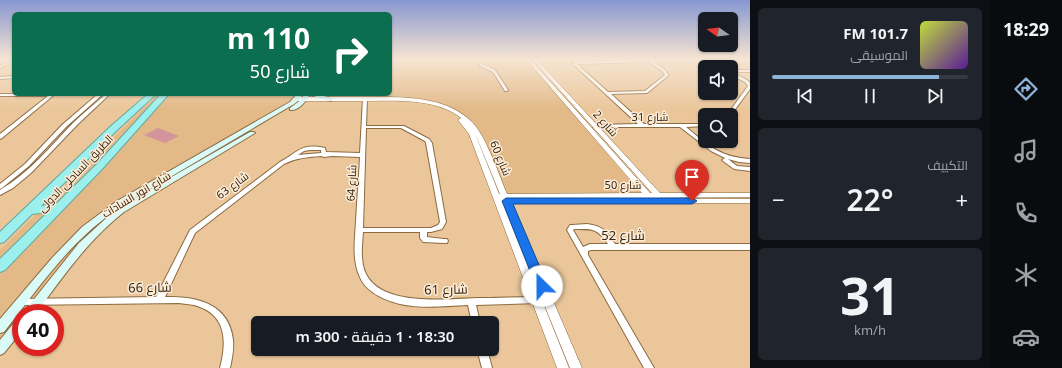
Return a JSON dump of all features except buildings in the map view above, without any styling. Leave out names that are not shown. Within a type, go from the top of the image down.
[{"type":"highway","name":"الطريق الساحلى الدولى","points":[[0,239],[109,132],[150,96]]},
{"type":"highway","name":"الطريق الساحلى الدولى","points":[[0,266],[55,212],[163,96]]},
{"type":"highway","points":[[38,202],[50,204],[64,202]]},
{"type":"highway","points":[[28,212],[43,208],[51,208],[55,212]]},
{"type":"main road","points":[[318,96],[331,99]]},
{"type":"main road","name":"شارع انور السادات","points":[[38,302],[84,243],[103,223],[121,210],[301,98]]},
{"type":"main road","name":"شارع انور السادات","points":[[0,328],[73,240],[96,219],[120,203],[210,154]]},
{"type":"main road","points":[[0,349],[12,334]]},
{"type":"street","points":[[497,76],[506,90]]},
{"type":"street","name":"شارع 2","points":[[547,76],[655,198]]},
{"type":"street","points":[[588,76],[643,126]]},
{"type":"street","points":[[607,93],[638,93],[648,91],[665,76]]},
{"type":"street","points":[[734,108],[750,86],[746,81],[738,76]]},
{"type":"street","points":[[0,78],[12,78]]},
{"type":"street","points":[[0,95],[12,95]]},
{"type":"street","points":[[0,100],[6,95]]},
{"type":"street","points":[[0,137],[51,96]]},
{"type":"street","points":[[0,187],[27,165],[64,126],[98,96]]},
{"type":"street","points":[[0,193],[17,182],[37,165],[73,126],[106,96]]},
{"type":"street","name":"شارع 60","points":[[301,98],[365,100],[398,99],[420,101],[446,108],[463,117],[477,131],[576,368]]},
{"type":"street","name":"شارع 60","points":[[301,98],[365,100],[420,104],[442,110],[457,118],[467,126],[472,134],[563,368]]},
{"type":"street","name":"شارع 64","points":[[359,267],[359,230],[365,100]]},
{"type":"street","name":"شارع 2","points":[[591,126],[655,198]]},
{"type":"street","name":"شارع 31","points":[[591,126],[698,126]]},
{"type":"street","points":[[682,126],[736,168],[750,169]]},
{"type":"street","points":[[359,230],[422,230],[437,228],[443,222],[429,141],[424,137],[402,128],[364,127]]},
{"type":"street","name":"شارع 63","points":[[159,300],[189,236],[195,228],[282,163],[292,158],[304,155],[362,155]]},
{"type":"street","points":[[719,155],[733,160],[750,161]]},
{"type":"street","name":"شارع 50","points":[[497,199],[655,198],[750,195]]},
{"type":"street","name":"شارع 50","points":[[655,198],[750,201]]},
{"type":"street","points":[[613,247],[603,232],[598,228],[591,226],[572,226],[570,230],[649,368]]},
{"type":"street","points":[[422,230],[426,240],[444,241]]},
{"type":"street","name":"شارع 52","points":[[584,255],[587,248],[750,247]]},
{"type":"street","name":"شارع 61","points":[[359,267],[363,277],[371,286],[386,296],[398,301],[412,303],[548,300]]},
{"type":"street","name":"شارع 66","points":[[21,302],[193,301],[211,308],[220,315],[228,329],[230,340],[225,368]]},
{"type":"street","points":[[471,302],[474,316]]},
{"type":"street","points":[[483,356],[486,368]]},
{"type":"shaded area","points":[[392,76],[546,76],[655,198],[502,198],[474,133],[466,122],[451,112],[428,104],[400,100],[301,100],[118,208],[87,232],[29,304],[12,304],[12,325],[0,340],[0,250],[156,96],[392,96]]},
{"type":"shaded area","points":[[158,128],[179,136],[165,143],[144,135]]},
{"type":"route","points":[[542,286],[506,201],[692,201]]}]
